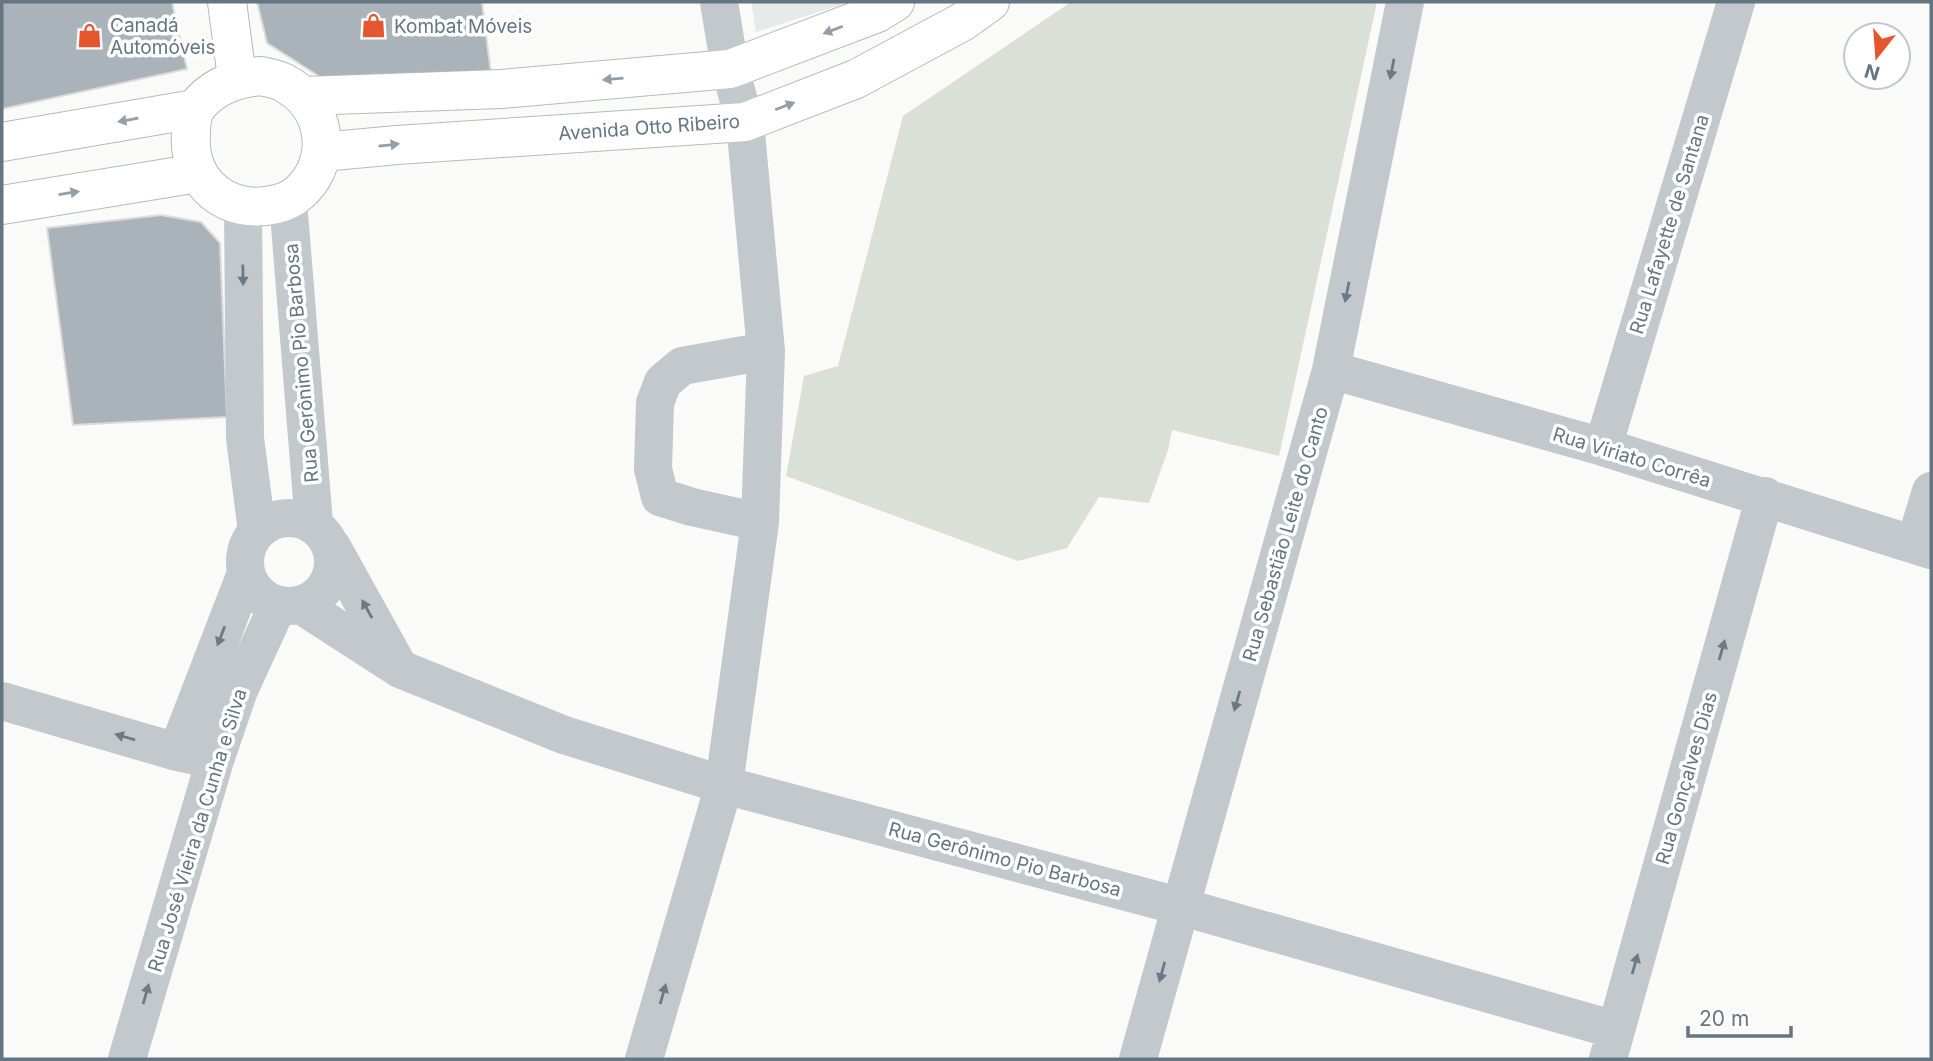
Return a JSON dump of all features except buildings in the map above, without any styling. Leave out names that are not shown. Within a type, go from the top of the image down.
[{"type":"main road","points":[[227,2],[237,78]]},
{"type":"main road","points":[[303,96],[501,89],[730,69],[877,13],[895,2]]},
{"type":"main road","name":"Avenida Otto Ribeiro","points":[[322,152],[745,122],[856,79],[962,22],[990,2]]},
{"type":"main road","points":[[2,142],[195,109],[220,86],[237,78],[261,76],[284,82],[303,96],[315,112],[321,132],[322,152],[315,172],[303,189],[288,201],[266,207],[243,206],[227,201],[212,192],[193,164],[190,147],[195,109]]},
{"type":"main road","points":[[2,205],[198,173]]},
{"type":"street","points":[[644,1059],[724,785],[760,522],[766,351],[745,122],[730,69],[719,2]]},
{"type":"street","name":"Rua Sebastião Leite do Canto","points":[[1138,1059],[1331,370],[1405,2]]},
{"type":"street","name":"Rua Lafayette de Santana","points":[[1603,447],[1736,2]]},
{"type":"street","name":"Rua Gerônimo Pio Barbosa","points":[[288,201],[323,536],[400,669]]},
{"type":"street","points":[[243,206],[245,438],[257,531]]},
{"type":"street","points":[[760,522],[660,497],[653,469],[654,416],[655,403],[663,382],[682,366],[766,351]]},
{"type":"street","name":"Rua Viriato Corrêa","points":[[1331,370],[1603,447],[1923,547]]},
{"type":"street","points":[[1923,547],[1931,491]]},
{"type":"street","name":"Rua Gonçalves Dias","points":[[1612,1044],[1765,496]]},
{"type":"street","points":[[295,517],[323,536],[333,571],[322,593],[290,605],[258,593],[246,572],[244,558],[257,531],[274,519],[295,517]]},
{"type":"street","name":"Rua José Vieira da Cunha e Silva","points":[[177,752],[246,572]]},
{"type":"street","name":"Rua Gerônimo Pio Barbosa","points":[[290,605],[400,669],[564,735],[724,785],[1179,906],[1612,1044]]},
{"type":"street","name":"Rua José Vieira da Cunha e Silva","points":[[127,1059],[215,760],[239,690],[290,605]]},
{"type":"street","points":[[2,701],[177,752],[215,760]]},
{"type":"shaded area","points":[[751,2],[850,2],[756,32]]},
{"type":"shaded area","points":[[1071,2],[1377,2],[1279,456],[1172,430],[1168,450],[1149,503],[1099,497],[1067,548],[1018,561],[786,476],[804,376],[838,366],[903,116]]},
{"type":"place","name":"Kombat Móveis","points":[[374,26]]},
{"type":"place","name":"Canadá Automóveis","points":[[90,36]]}]
